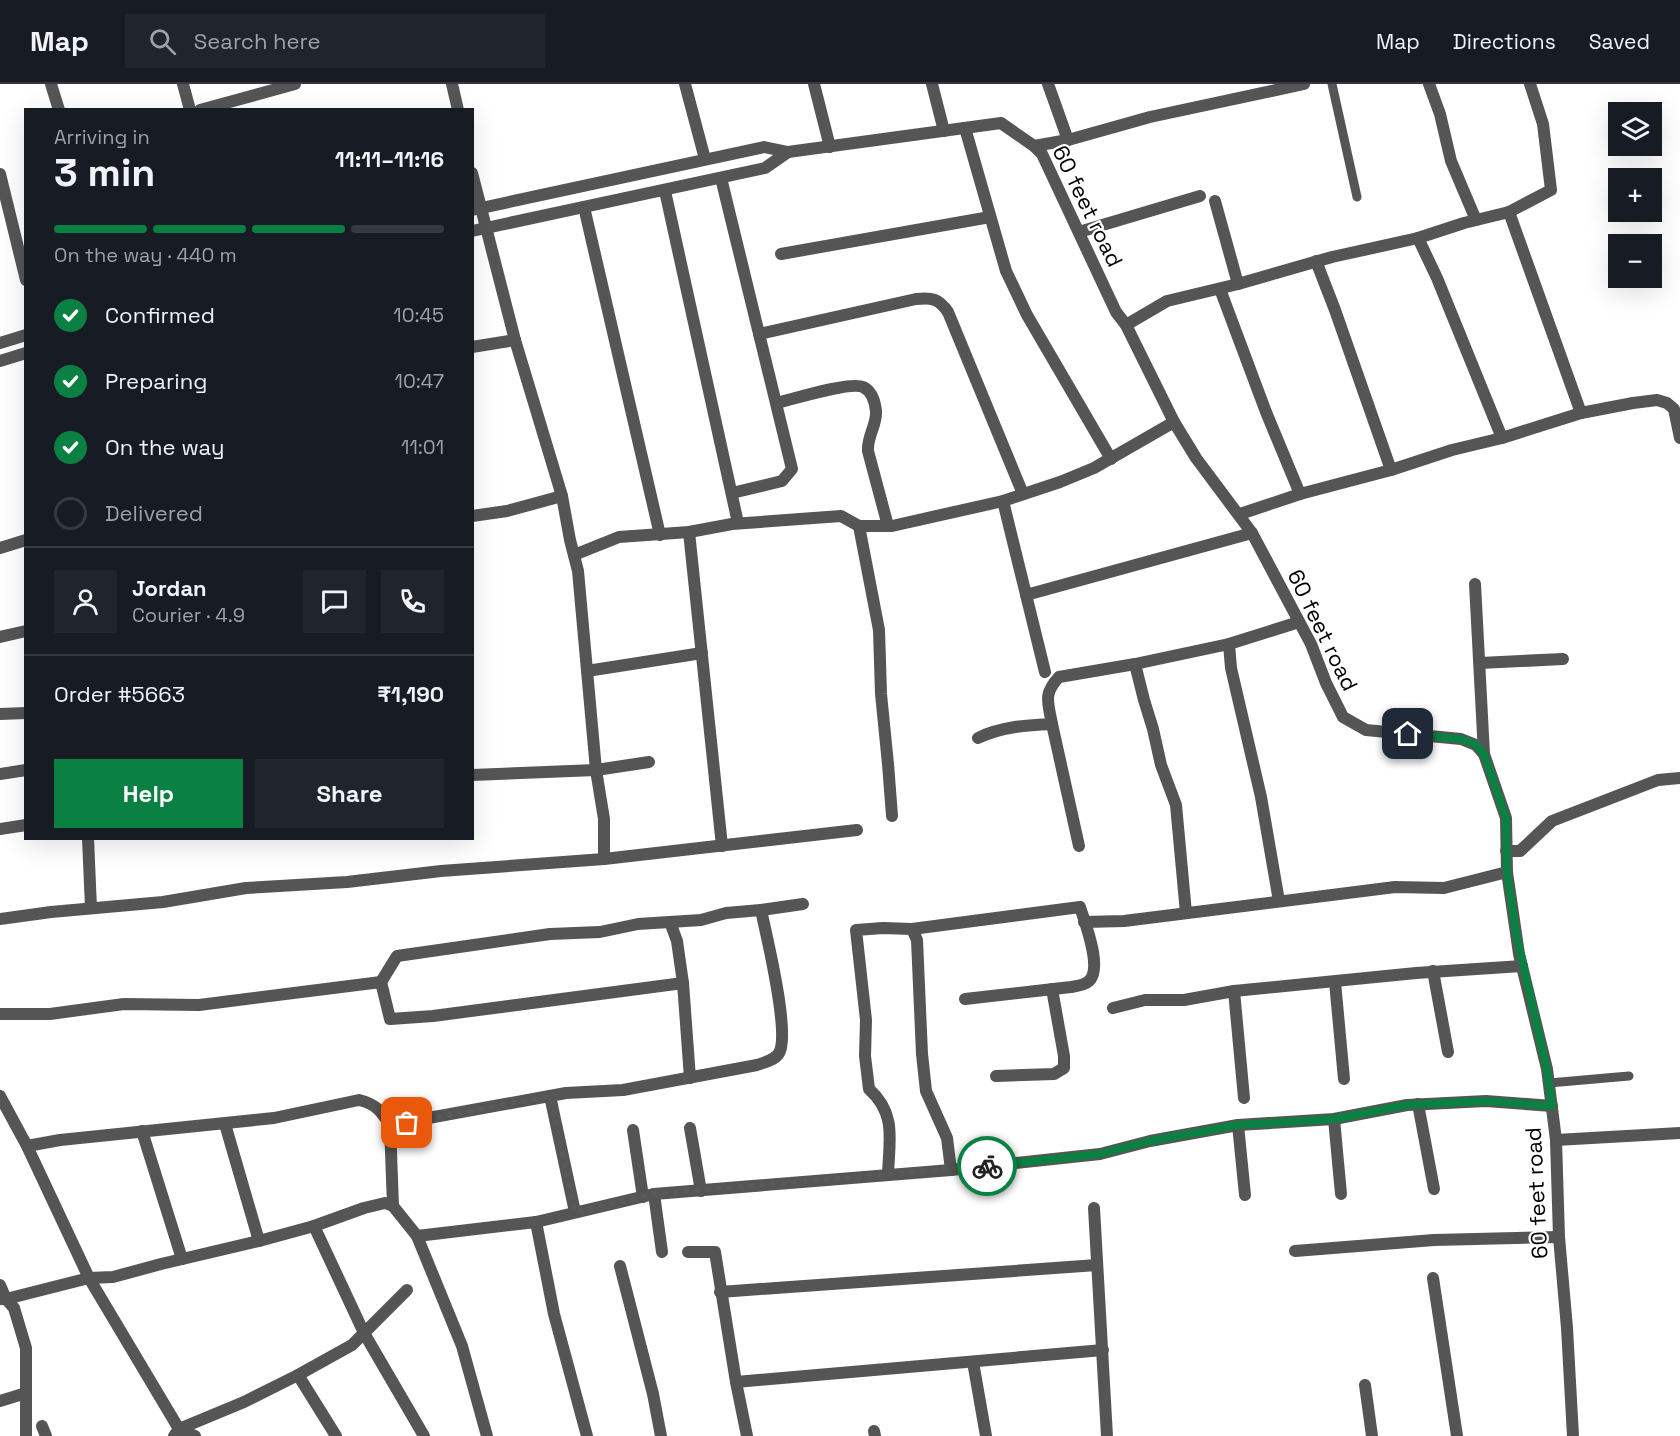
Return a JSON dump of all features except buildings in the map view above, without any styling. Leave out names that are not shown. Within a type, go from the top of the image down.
[{"type":"street","points":[[51,84],[58,108]]},
{"type":"street","points":[[183,84],[189,108]]},
{"type":"street","points":[[207,108],[295,84]]},
{"type":"street","points":[[452,84],[458,108]]},
{"type":"street","points":[[685,84],[705,159]]},
{"type":"street","points":[[814,84],[830,147]]},
{"type":"street","points":[[932,84],[944,131]]},
{"type":"street","points":[[1048,84],[1068,140]]},
{"type":"street","points":[[1034,146],[1068,140],[1150,117],[1304,84]]},
{"type":"street","points":[[1429,84],[1440,114],[1450,160],[1476,220]]},
{"type":"street","points":[[1126,325],[1167,301],[1220,289],[1316,261],[1418,238],[1509,212],[1551,190],[1543,124],[1530,84]]},
{"type":"street","name":"60 feet road","points":[[965,128],[1001,123],[1042,154],[1116,312],[1126,325],[1174,423],[1196,458],[1252,533],[1311,644],[1326,683],[1343,717],[1366,730],[1461,739],[1476,745],[1484,754],[1506,818],[1507,872],[1522,966],[1549,1083],[1556,1140],[1559,1237],[1573,1436]]},
{"type":"street","points":[[476,208],[764,147],[788,152],[965,128],[1006,271],[1027,315],[1111,459]]},
{"type":"street","points":[[479,229],[765,168],[788,152]]},
{"type":"street","points":[[0,174],[24,272]]},
{"type":"street","points":[[721,178],[792,470],[782,481],[732,493]]},
{"type":"street","points":[[474,190],[479,229],[562,496],[578,571],[596,770],[604,819],[604,859]]},
{"type":"street","points":[[664,190],[738,523]]},
{"type":"street","points":[[1079,231],[1200,196]]},
{"type":"street","points":[[1215,201],[1238,284]]},
{"type":"street","points":[[584,207],[660,535]]},
{"type":"street","points":[[1509,212],[1581,413]]},
{"type":"street","points":[[781,254],[990,217]]},
{"type":"street","points":[[1418,238],[1437,278],[1502,438]]},
{"type":"street","points":[[1316,261],[1391,470]]},
{"type":"street","points":[[1220,289],[1266,412],[1300,494]]},
{"type":"street","points":[[759,334],[916,299],[927,298],[941,303],[948,312],[1023,494]]},
{"type":"street","points":[[0,343],[24,336]]},
{"type":"street","points":[[474,347],[515,340]]},
{"type":"street","points":[[0,361],[24,354]]},
{"type":"street","points":[[777,403],[846,386],[858,385],[866,388],[876,412],[868,451],[888,526]]},
{"type":"street","points":[[1240,514],[1300,494],[1391,470],[1581,413],[1657,400],[1674,404],[1680,438]]},
{"type":"street","points":[[574,555],[620,537],[690,532],[738,523],[841,516],[859,526],[888,526],[1003,501],[1068,479],[1111,459],[1174,423]]},
{"type":"street","points":[[474,516],[507,511],[562,496]]},
{"type":"street","points":[[1003,501],[1045,672]]},
{"type":"street","points":[[859,526],[879,630],[880,694],[892,816]]},
{"type":"street","points":[[690,532],[722,846]]},
{"type":"street","points":[[1026,596],[1252,533]]},
{"type":"street","points":[[0,548],[24,541]]},
{"type":"street","points":[[1475,584],[1484,754]]},
{"type":"street","points":[[1079,846],[1047,696],[1051,686],[1059,677],[1229,644],[1299,622]]},
{"type":"street","points":[[0,637],[24,631]]},
{"type":"street","points":[[1229,644],[1232,668],[1261,797],[1279,901]]},
{"type":"street","points":[[587,671],[702,653]]},
{"type":"street","points":[[1480,663],[1563,659]]},
{"type":"street","points":[[1135,664],[1154,729],[1161,765],[1176,805],[1186,913]]},
{"type":"street","points":[[0,714],[24,713]]},
{"type":"street","points":[[978,738],[989,732],[1052,724]]},
{"type":"street","points":[[474,775],[596,770],[649,762]]},
{"type":"street","points":[[0,774],[24,770]]},
{"type":"street","points":[[1506,851],[1520,851],[1552,821],[1658,780],[1680,778]]},
{"type":"street","points":[[0,829],[24,825]]},
{"type":"street","points":[[0,919],[163,902],[246,888],[347,882],[441,871],[604,859],[857,830]]},
{"type":"street","points":[[88,840],[91,909]]},
{"type":"street","points":[[1084,922],[1124,921],[1395,887],[1444,888],[1507,872]]},
{"type":"street","points":[[682,983],[433,1016],[390,1019],[381,982],[397,956],[550,934],[600,932],[638,924],[701,920],[726,913],[803,904]]},
{"type":"street","points":[[888,1175],[889,1120],[880,1099],[869,1089],[865,1056],[866,1020],[856,930],[912,929],[1080,908],[1095,960],[1095,972],[1090,980],[1084,984],[1052,989],[965,999]]},
{"type":"street","points":[[390,1125],[566,1093],[623,1090],[757,1065],[773,1059],[780,1052],[781,1016],[761,910]]},
{"type":"street","points":[[670,922],[676,941],[682,983],[690,1078]]},
{"type":"street","points":[[912,929],[918,947],[921,1054],[926,1091],[947,1138],[951,1170]]},
{"type":"street","points":[[1113,1008],[1145,1000],[1184,1000],[1234,991],[1433,971],[1522,966]]},
{"type":"street","points":[[1433,971],[1448,1052]]},
{"type":"street","points":[[0,1014],[50,1014],[124,1004],[199,1005],[381,982]]},
{"type":"street","points":[[1335,982],[1344,1079]]},
{"type":"street","points":[[996,1076],[1054,1074],[1064,1068],[1064,1056],[1052,989]]},
{"type":"street","points":[[1234,991],[1244,1098]]},
{"type":"street","points":[[0,1095],[27,1146],[88,1278],[177,1432],[195,1436]]},
{"type":"street","points":[[550,1096],[575,1212]]},
{"type":"street","points":[[27,1146],[60,1140],[274,1118],[359,1100],[372,1103],[380,1109],[390,1125],[393,1206]]},
{"type":"street","points":[[417,1236],[536,1222],[649,1196],[951,1170],[1100,1154],[1150,1141],[1238,1125],[1334,1119],[1418,1104],[1486,1101],[1552,1106]]},
{"type":"street","points":[[1418,1104],[1434,1189]]},
{"type":"street","points":[[1334,1119],[1341,1194]]},
{"type":"street","points":[[225,1124],[259,1241]]},
{"type":"street","points":[[1238,1125],[1245,1196]]},
{"type":"street","points":[[690,1128],[701,1191]]},
{"type":"street","points":[[633,1130],[662,1252]]},
{"type":"street","points":[[142,1131],[182,1259]]},
{"type":"street","points":[[1556,1140],[1680,1133]]},
{"type":"street","points":[[3,1299],[88,1278],[113,1277],[259,1241],[385,1203],[393,1206],[417,1236],[462,1346],[487,1436]]},
{"type":"street","points":[[1094,1208],[1107,1436]]},
{"type":"street","points":[[536,1222],[554,1314],[587,1436]]},
{"type":"street","points":[[314,1226],[364,1333],[424,1436]]},
{"type":"street","points":[[1295,1251],[1434,1240],[1559,1237]]},
{"type":"street","points":[[688,1252],[715,1252],[720,1292],[747,1436]]},
{"type":"street","points":[[720,1292],[1097,1265]]},
{"type":"street","points":[[620,1266],[662,1436]]},
{"type":"street","points":[[1433,1278],[1457,1436]]},
{"type":"street","points":[[0,1285],[3,1299],[14,1308],[26,1348],[26,1436]]},
{"type":"street","points":[[177,1432],[244,1402],[352,1345],[407,1290]]},
{"type":"street","points":[[736,1382],[1102,1350]]},
{"type":"street","points":[[973,1362],[986,1436]]},
{"type":"street","points":[[298,1375],[336,1436]]},
{"type":"street","points":[[1365,1385],[1372,1436]]},
{"type":"street","points":[[0,1401],[26,1393]]},
{"type":"lane","points":[[1332,84],[1357,197]]},
{"type":"lane","points":[[1549,1083],[1629,1076]]},
{"type":"way so far","points":[[407,1123],[550,1096],[575,1212],[654,1194],[987,1166]]},
{"type":"route","points":[[987,1166],[1100,1154],[1150,1141],[1238,1125],[1334,1119],[1407,1105],[1486,1101],[1552,1106],[1547,1070],[1519,954],[1507,872],[1506,818],[1484,754],[1476,745],[1461,739],[1408,734]]}]
